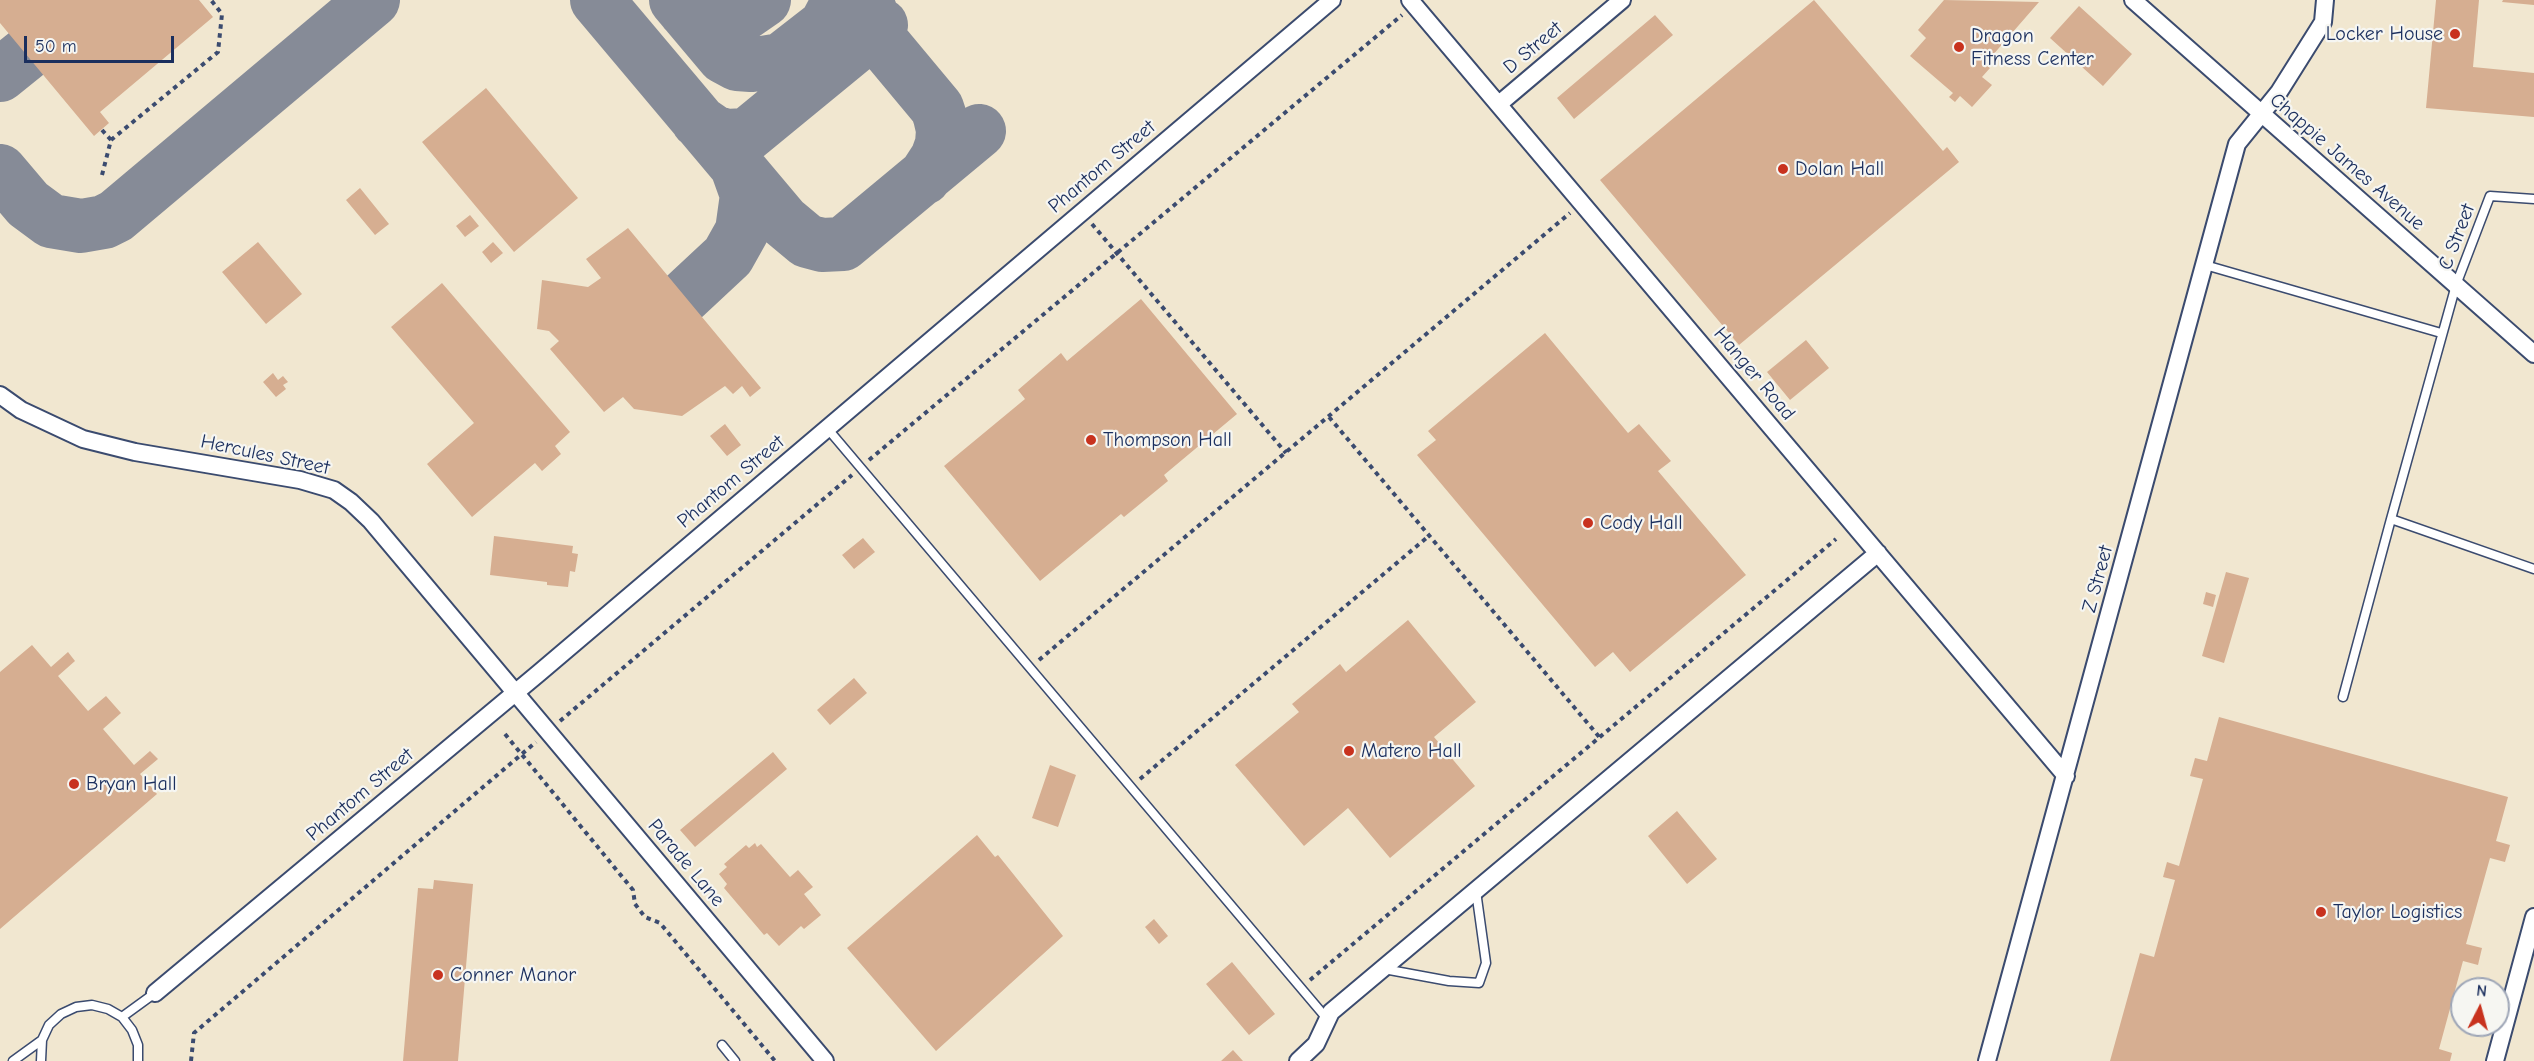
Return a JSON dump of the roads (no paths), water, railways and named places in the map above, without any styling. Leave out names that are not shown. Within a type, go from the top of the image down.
[{"type":"street","name":"Phantom Street","points":[[155,993],[515,693],[1332,0]]},
{"type":"street","name":"D Street","points":[[1499,104],[1622,0]]},
{"type":"street","name":"Chappie James Avenue","points":[[2133,0],[2534,354]]},
{"type":"street","name":"Z Street","points":[[1987,1061],[2237,144],[2279,92],[2323,22],[2325,0]]},
{"type":"street","name":"Hanger Road","points":[[1412,2],[2066,776]]},
{"type":"street","name":"Hercules Street","points":[[0,395],[21,410],[83,439],[135,452],[300,480],[334,490],[371,521],[515,693]]},
{"type":"street","points":[[1298,1061],[1316,1044],[1331,1012],[1878,553]]},
{"type":"street","name":"Parade Lane","points":[[515,693],[825,1061]]},
{"type":"street","points":[[2494,1061],[2534,917]]},
{"type":"lane","name":"C Street","points":[[2343,697],[2441,333],[2456,285],[2490,196],[2534,199]]},
{"type":"lane","points":[[2205,265],[2441,333]]},
{"type":"lane","points":[[827,428],[1328,1020]]},
{"type":"lane","points":[[2391,519],[2534,569]]},
{"type":"lane","points":[[1384,969],[1449,981],[1479,983],[1486,963],[1476,891]]},
{"type":"lane","points":[[122,1017],[155,993]]},
{"type":"lane","points":[[41,1061],[42,1040],[49,1025],[61,1014],[76,1006],[92,1005],[108,1009],[122,1017],[135,1037],[138,1061]]},
{"type":"lane","points":[[13,1061],[42,1040]]},
{"type":"lane","points":[[722,1046],[735,1061]]},
{"type":"place","name":"Locker House","points":[[2455,34]]},
{"type":"place","name":"Dragon Fitness Center","points":[[1959,47]]},
{"type":"place","name":"Dolan Hall","points":[[1783,169]]},
{"type":"place","name":"Thompson Hall","points":[[1091,440]]},
{"type":"place","name":"Cody Hall","points":[[1588,523]]},
{"type":"place","name":"Matero Hall","points":[[1349,751]]},
{"type":"place","name":"Bryan Hall","points":[[74,784]]},
{"type":"place","name":"Taylor Logistics","points":[[2321,912]]},
{"type":"place","name":"Conner Manor","points":[[438,975]]}]
